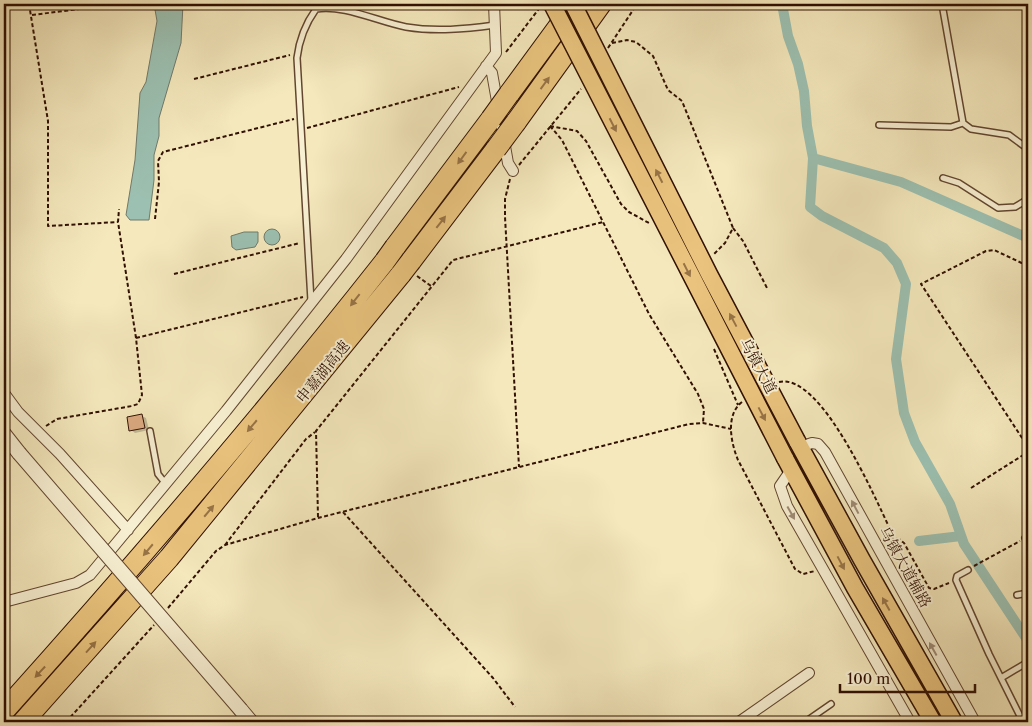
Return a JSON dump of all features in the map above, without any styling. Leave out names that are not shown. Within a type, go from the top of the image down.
[{"type":"highway","name":"申嘉湖高速","points":[[4,712],[170,524],[289,382],[390,254],[574,4]]},
{"type":"highway","name":"申嘉湖高速","points":[[23,722],[169,558],[406,268],[496,150],[601,4]]},
{"type":"main road","name":"乌镇大道","points":[[552,4],[788,464],[855,588],[932,722]]},
{"type":"main road","name":"乌镇大道","points":[[574,4],[709,274],[862,560],[954,722]]},
{"type":"street","points":[[4,602],[83,581],[90,576],[166,484],[411,172],[496,53],[494,4]]},
{"type":"street","points":[[486,66],[492,73],[508,163],[513,171]]},
{"type":"street","points":[[4,393],[128,530]]},
{"type":"street","points":[[4,434],[251,722]]},
{"type":"street","name":"乌镇大道辅路","points":[[799,444],[812,442],[818,444],[826,452],[974,722]]},
{"type":"street","points":[[788,464],[780,486],[787,506],[910,722]]},
{"type":"street","points":[[739,722],[809,673]]},
{"type":"lane","points":[[942,4],[963,123],[971,128],[1009,135],[1028,149]]},
{"type":"lane","points":[[311,299],[298,47],[312,14],[316,9],[323,8],[425,30],[447,31],[495,25]]},
{"type":"lane","points":[[879,125],[951,127],[963,123]]},
{"type":"lane","points":[[943,178],[959,183],[998,208],[1015,207],[1028,199]]},
{"type":"lane","points":[[150,431],[158,474],[166,484]]},
{"type":"lane","points":[[1024,538],[1028,544]]},
{"type":"lane","points":[[968,570],[956,576],[956,580],[1000,678],[1023,722]]},
{"type":"lane","points":[[1017,595],[1028,593]]},
{"type":"lane","points":[[1000,678],[1028,662]]},
{"type":"lane","points":[[805,722],[831,704]]},
{"type":"path","points":[[29,4],[48,120],[48,226],[118,222]]},
{"type":"path","points":[[32,15],[119,4]]},
{"type":"path","points":[[496,53],[506,52],[542,4]]},
{"type":"path","points":[[606,51],[637,4]]},
{"type":"path","points":[[611,43],[627,40],[636,42],[653,56],[668,90],[682,101],[734,228],[743,241],[767,288]]},
{"type":"path","points":[[194,79],[298,54]]},
{"type":"path","points":[[519,467],[505,199],[513,171],[575,98],[585,82]]},
{"type":"path","points":[[302,130],[462,86]]},
{"type":"path","points":[[155,219],[159,182],[158,161],[163,152],[302,118]]},
{"type":"path","points":[[550,126],[562,140],[649,314],[698,394],[704,409],[703,423]]},
{"type":"path","points":[[550,126],[578,131],[586,141],[621,204],[629,212],[654,226]]},
{"type":"path","points":[[39,433],[57,418],[138,404],[142,395],[142,381],[118,222],[119,209]]},
{"type":"path","points":[[166,610],[216,552],[225,545],[306,439],[316,431],[453,260],[603,222]]},
{"type":"path","points":[[710,256],[725,243],[734,228]]},
{"type":"path","points":[[174,274],[307,241]]},
{"type":"path","points":[[1028,266],[994,250],[986,251],[921,284],[1028,447]]},
{"type":"path","points":[[136,338],[311,299]]},
{"type":"path","points":[[712,346],[738,405]]},
{"type":"path","points":[[225,545],[318,518],[689,424],[703,423],[732,429]]},
{"type":"path","points":[[316,431],[318,518]]},
{"type":"path","points":[[971,488],[1028,452]]},
{"type":"path","points":[[343,512],[493,678],[515,707]]},
{"type":"path","points":[[890,538],[899,539],[904,543],[929,588],[934,589],[956,580]]},
{"type":"path","points":[[968,570],[1024,538]]},
{"type":"path","points":[[66,722],[154,625]]},
{"type":"shaded area","points":[[154,4],[183,4],[181,43],[159,118],[159,136],[154,155],[154,180],[149,220],[130,220],[126,215],[135,160],[140,93],[146,82],[157,21]]},
{"type":"shaded area","points":[[272,229],[278,231],[280,237],[278,243],[272,245],[266,243],[264,237],[266,231]]},
{"type":"shaded area","points":[[244,232],[258,232],[258,242],[255,247],[236,250],[232,247],[231,236]]},
{"type":"building","points":[[142,414],[145,428],[129,431],[127,417]]},
{"type":"waterway","points":[[782,4],[788,36],[798,64],[804,91],[807,126],[813,158],[810,207],[822,216],[884,248],[897,263],[906,284],[896,359],[904,413],[915,442],[950,504],[964,544],[1028,641]]},
{"type":"waterway","points":[[813,158],[901,182],[1028,238]]},
{"type":"waterway","points":[[919,541],[961,536]]}]
